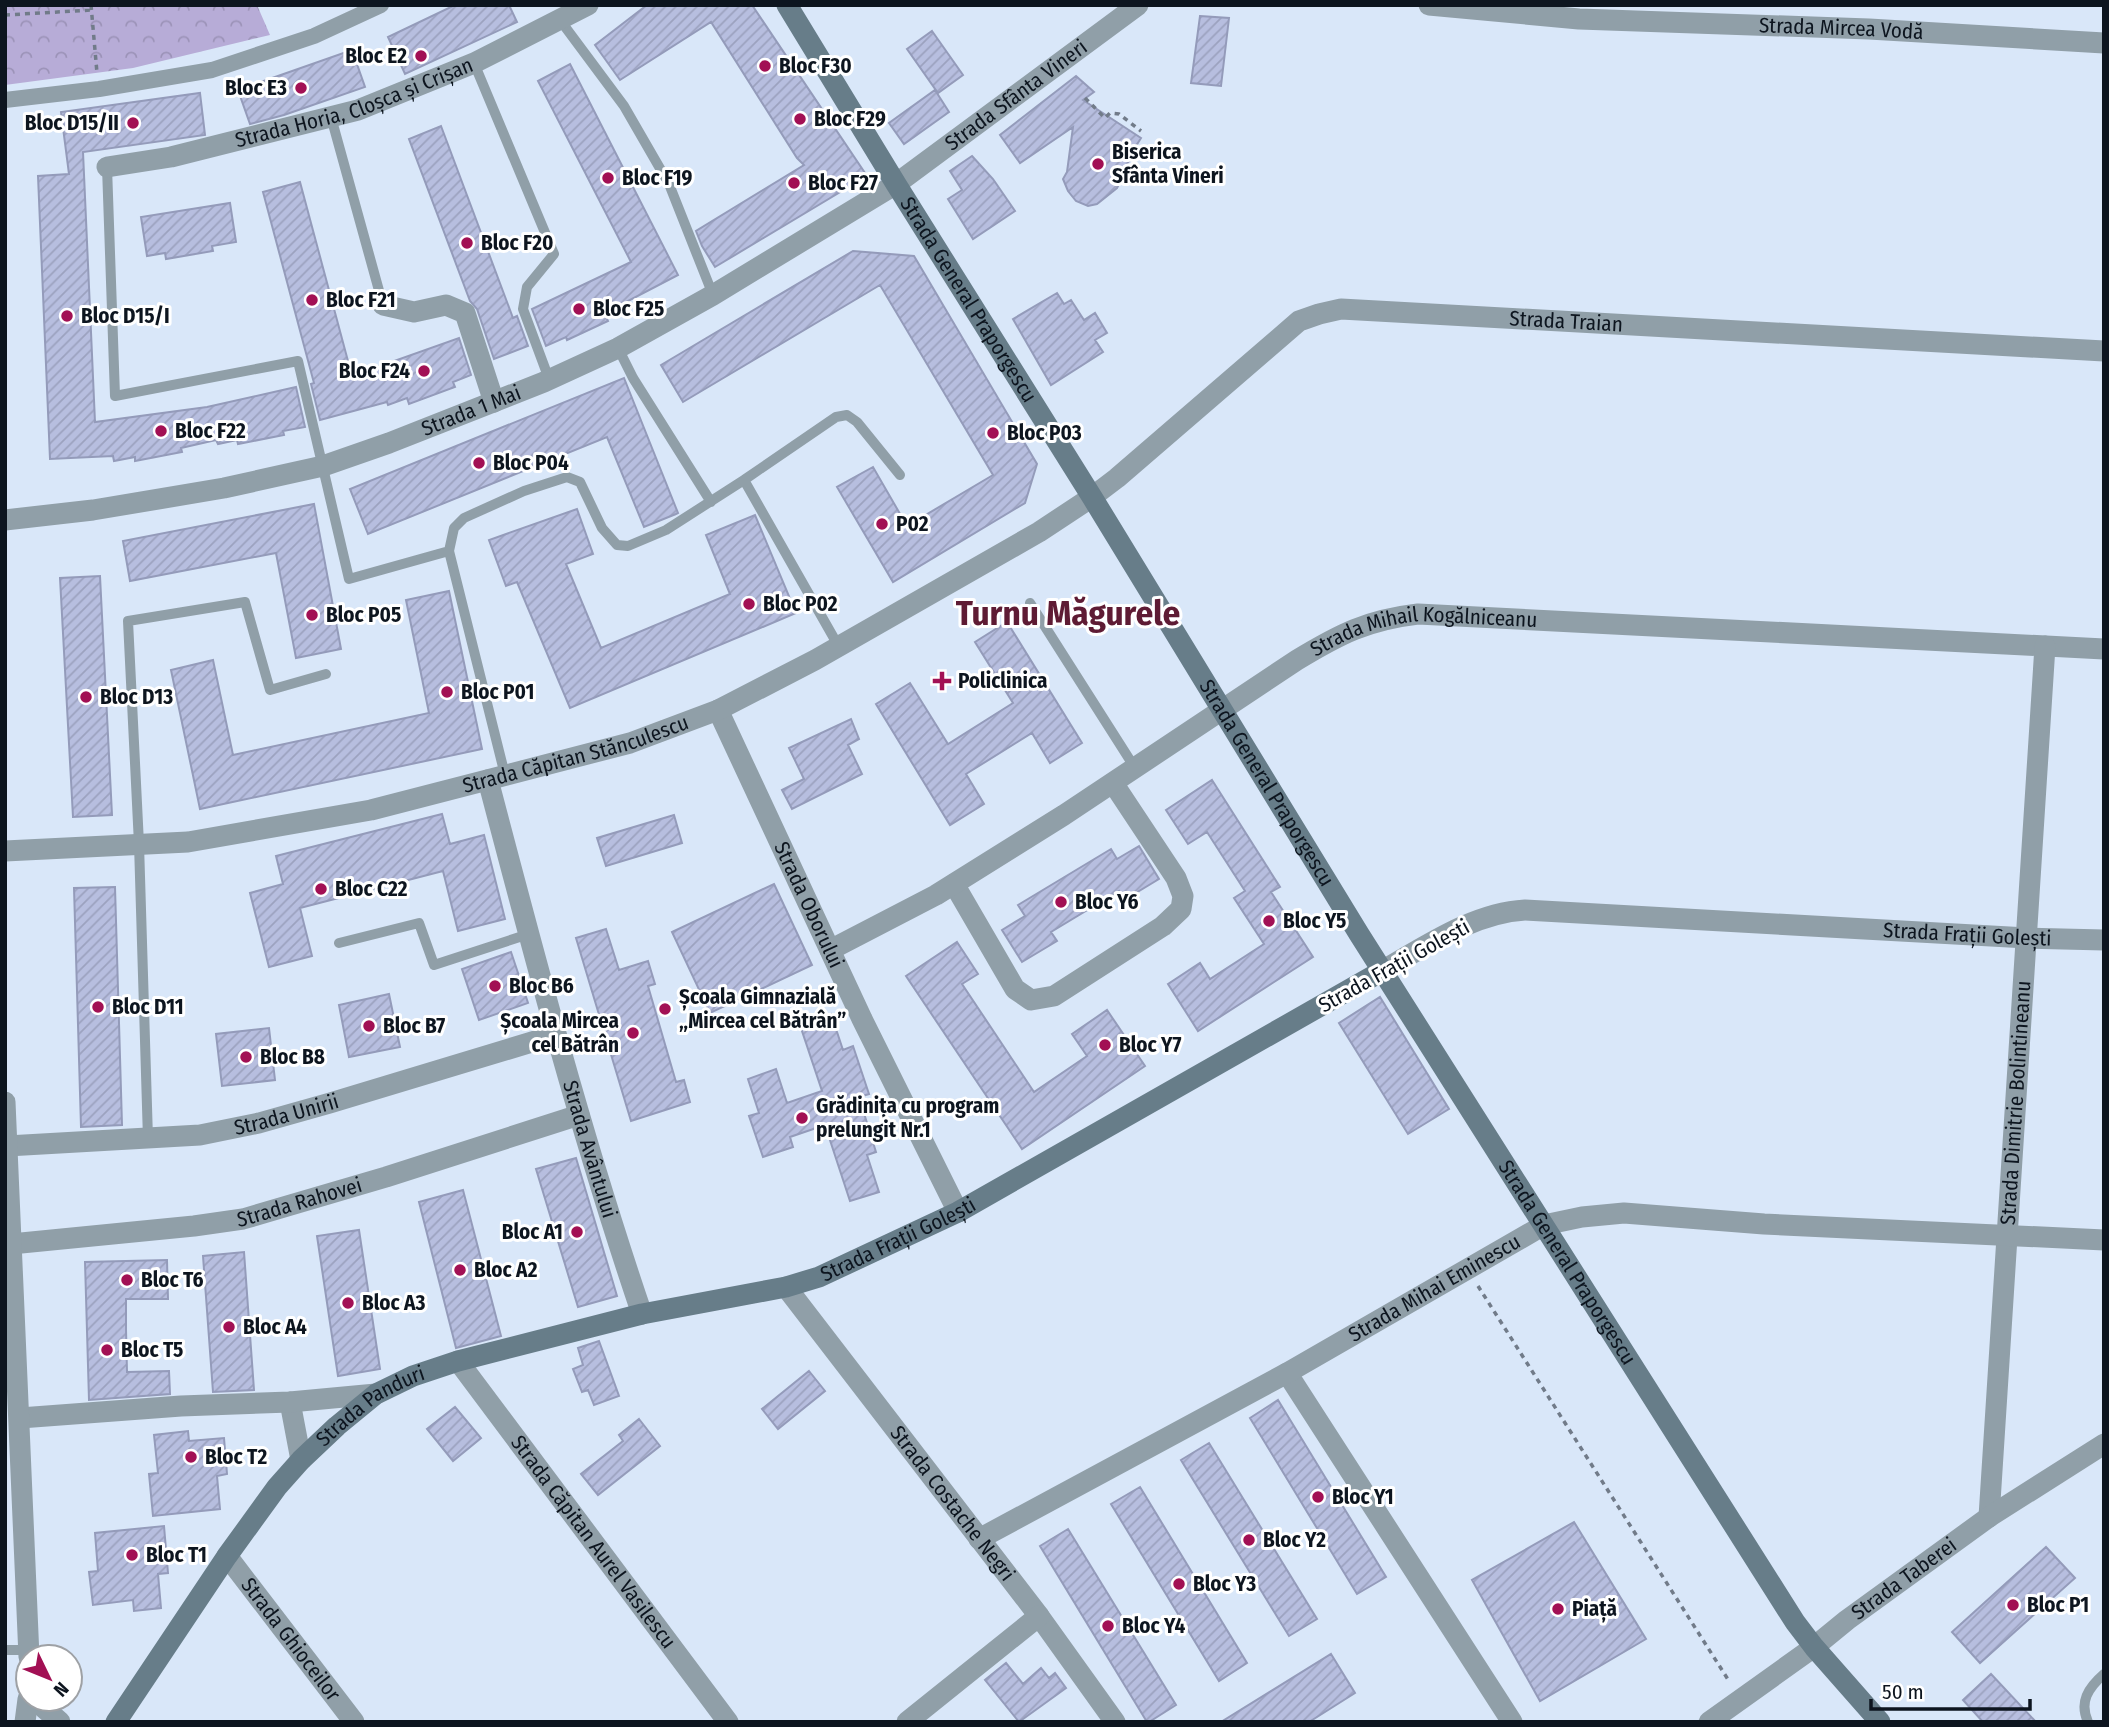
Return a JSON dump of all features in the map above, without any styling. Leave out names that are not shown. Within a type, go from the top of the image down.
[{"type":"main road","name":"Strada General Praporgescu","points":[[787,5],[1382,971],[1795,1622],[1880,1722]]},
{"type":"main road","name":"Strada Frații Golești","points":[[751,1293],[786,1287],[819,1277],[958,1212],[1382,971]]},
{"type":"main road","name":"Strada Panduri","points":[[117,1720],[227,1556],[277,1487],[337,1426],[376,1394],[413,1376],[458,1361],[642,1314],[751,1293]]},
{"type":"street","points":[[5,100],[99,89],[212,70],[314,36],[381,5]]},
{"type":"street","name":"Strada Horia, Cloșca și Crișan","points":[[107,167],[171,157],[358,110],[474,63],[588,5]]},
{"type":"street","name":"Strada Sfânta Vineri","points":[[896,184],[1138,5]]},
{"type":"street","name":"Strada Mircea Vodă","points":[[1429,5],[1579,19],[1869,29],[2104,43]]},
{"type":"street","name":"Strada 1 Mai","points":[[5,520],[93,510],[224,488],[323,466],[549,379],[618,348],[713,295],[896,184]]},
{"type":"street","points":[[383,305],[414,312],[446,305],[465,313],[494,401]]},
{"type":"street","name":"Strada Traian","points":[[1092,497],[1299,321],[1341,309],[2104,351]]},
{"type":"street","name":"Strada Căpitan Stănculescu","points":[[5,851],[188,842],[372,810],[630,743],[718,710],[839,647],[1039,532],[1092,497]]},
{"type":"street","name":"Strada Mihail Kogălniceanu","points":[[830,950],[954,884],[1114,783],[1328,641],[1360,626],[1391,617],[1418,614],[2104,649]]},
{"type":"street","name":"Strada Dimitrie Bolintineanu","points":[[1989,1517],[2045,646]]},
{"type":"street","name":"Strada Oborului","points":[[718,710],[830,950],[958,1212]]},
{"type":"street","name":"Strada Avântului","points":[[497,778],[529,934],[555,1035],[642,1314]]},
{"type":"street","points":[[954,884],[1016,989],[1031,1000],[1054,996],[1163,926],[1181,909],[1183,896],[1176,878],[1114,783]]},
{"type":"street","name":"Strada Frații Golești","points":[[1382,971],[1466,925],[1487,917],[1525,910],[2104,940]]},
{"type":"street","name":"Strada Unirii","points":[[7,1146],[200,1135],[259,1123],[330,1103],[555,1035]]},
{"type":"street","points":[[5,1102],[11,1369],[20,1418],[29,1643]]},
{"type":"street","name":"Strada Rahovei","points":[[8,1244],[243,1219],[386,1177],[579,1115]]},
{"type":"street","name":"Strada Mihai Eminescu","points":[[979,1539],[1287,1373],[1544,1225],[1581,1217],[1624,1213],[1764,1224],[2104,1240]]},
{"type":"street","name":"Strada Costache Negri","points":[[786,1287],[1039,1616],[1115,1722]]},
{"type":"street","name":"Strada Căpitan Aurel Vasilescu","points":[[458,1361],[728,1722]]},
{"type":"street","points":[[1287,1373],[1512,1722]]},
{"type":"street","points":[[20,1418],[181,1406],[290,1402],[376,1394]]},
{"type":"street","points":[[290,1402],[301,1460]]},
{"type":"street","name":"Strada Taberei","points":[[1709,1722],[1989,1517],[2104,1444]]},
{"type":"street","name":"Strada Ghioceilor","points":[[227,1556],[354,1722]]},
{"type":"street","points":[[907,1722],[1039,1616]]},
{"type":"lane","points":[[560,20],[624,106],[669,184],[713,295]]},
{"type":"lane","points":[[474,63],[554,254],[527,287],[523,309],[549,379]]},
{"type":"lane","points":[[331,117],[383,305]]},
{"type":"lane","points":[[107,167],[115,396],[298,362],[349,579],[449,551]]},
{"type":"lane","points":[[618,348],[633,378],[712,502]]},
{"type":"lane","points":[[497,778],[449,551],[454,527],[464,518],[524,491],[567,477],[580,482],[602,528],[617,545],[628,546],[666,530],[712,502],[836,417],[848,415],[857,422],[900,475]]},
{"type":"lane","points":[[744,480],[839,647]]},
{"type":"lane","points":[[148,1139],[139,844],[128,621],[245,602],[270,690],[326,674]]},
{"type":"lane","points":[[1030,603],[1135,768]]},
{"type":"lane","points":[[339,943],[419,923],[435,965],[529,934]]},
{"type":"lane","points":[[2088,1722],[2084,1710],[2084,1696],[2104,1674]]},
{"type":"path","points":[[5,15],[91,7],[99,89]]},
{"type":"path","points":[[1085,98],[1105,118],[1110,113],[1119,114],[1141,131]]},
{"type":"path","points":[[1124,127],[1129,121]]},
{"type":"path","points":[[1467,1269],[1741,1699]]},
{"type":"green space","points":[[5,5],[257,5],[270,35],[133,68],[5,85]]},
{"type":"building","name":"Bloc E2","points":[[455,5],[509,5],[517,22],[405,74],[388,37]]},
{"type":"building","points":[[647,5],[752,5],[867,176],[715,267],[696,231],[804,165],[711,22],[620,80],[595,45]]},
{"type":"building","points":[[1200,16],[1229,18],[1221,86],[1191,83]]},
{"type":"building","points":[[932,31],[963,75],[938,93],[907,49]]},
{"type":"building","name":"Bloc E3","points":[[352,50],[365,87],[250,124],[238,90]]},
{"type":"building","name":"Bloc F19","points":[[570,64],[678,275],[626,302],[628,307],[606,317],[608,321],[567,340],[566,337],[546,346],[532,309],[631,262],[538,81]]},
{"type":"building","points":[[1076,76],[1094,92],[1083,100],[1141,138],[1136,146],[1139,149],[1121,171],[1122,178],[1117,188],[1097,204],[1088,206],[1076,201],[1063,179],[1067,172],[1073,127],[1020,163],[1000,135]]},
{"type":"building","points":[[935,90],[949,112],[904,144],[889,123]]},
{"type":"building","points":[[200,93],[205,135],[83,152],[95,422],[207,407],[296,387],[305,427],[283,431],[284,435],[238,444],[237,440],[218,444],[216,440],[181,448],[182,452],[135,461],[135,457],[114,461],[113,456],[50,459],[38,176],[69,174],[61,112]]},
{"type":"building","name":"Bloc F20","points":[[441,126],[513,318],[517,316],[528,346],[494,359],[477,309],[470,301],[409,139]]},
{"type":"building","points":[[972,156],[993,179],[1015,211],[973,239],[948,199],[962,190],[950,171]]},
{"type":"building","name":"Bloc F21","points":[[300,182],[352,376],[459,338],[471,375],[453,382],[455,387],[409,404],[407,398],[388,405],[387,402],[320,420],[311,384],[314,383],[263,192]]},
{"type":"building","points":[[230,203],[236,242],[212,246],[213,251],[166,259],[165,253],[147,256],[141,217]]},
{"type":"building","name":"Bloc P03","points":[[853,251],[914,256],[1037,464],[1025,503],[893,582],[837,487],[873,467],[907,526],[993,475],[880,285],[683,402],[661,365]]},
{"type":"building","points":[[1057,293],[1064,304],[1071,300],[1084,320],[1095,313],[1107,333],[1095,340],[1103,352],[1051,385],[1013,319]]},
{"type":"building","name":"Bloc P04","points":[[624,378],[678,513],[644,527],[607,437],[368,534],[350,489]]},
{"type":"building","name":"Bloc P05","points":[[314,504],[341,649],[296,658],[276,553],[130,581],[123,541]]},
{"type":"building","name":"Bloc P02","points":[[577,509],[593,554],[566,564],[601,648],[730,594],[706,535],[755,515],[796,613],[570,708],[517,582],[506,586],[489,540]]},
{"type":"building","name":"Bloc D13","points":[[100,576],[112,815],[73,817],[60,578]]},
{"type":"building","name":"Bloc P01","points":[[449,591],[482,749],[200,809],[171,670],[213,660],[233,755],[429,713],[406,600]]},
{"type":"building","points":[[1007,622],[1082,743],[1050,763],[1032,733],[966,774],[984,804],[950,825],[876,704],[910,683],[948,744],[1013,703],[975,642]]},
{"type":"building","points":[[851,719],[859,739],[848,745],[862,774],[792,809],[782,790],[804,779],[789,748]]},
{"type":"building","name":"Bloc Y5","points":[[1212,780],[1280,887],[1271,892],[1313,957],[1198,1031],[1168,984],[1200,963],[1210,979],[1264,944],[1234,898],[1245,891],[1207,832],[1188,844],[1166,810]]},
{"type":"building","name":"Bloc C22","points":[[442,814],[450,844],[484,835],[505,919],[458,931],[443,871],[300,908],[312,956],[269,967],[250,893],[283,884],[276,856]]},
{"type":"building","points":[[674,815],[682,843],[606,866],[597,838]]},
{"type":"building","name":"Bloc Y6","points":[[1139,846],[1159,879],[1124,900],[1119,891],[1051,932],[1057,941],[1022,962],[1002,930],[1025,916],[1018,905],[1111,849],[1117,859]]},
{"type":"building","points":[[774,884],[812,965],[710,1013],[672,932]]},
{"type":"building","name":"Bloc D11","points":[[115,887],[122,1125],[81,1127],[74,888]]},
{"type":"building","name":"Școala Mircea cel Bătrân","points":[[606,929],[619,970],[648,961],[655,984],[648,986],[676,1082],[684,1080],[690,1102],[631,1121],[576,938]]},
{"type":"building","name":"Bloc Y7","points":[[957,942],[978,974],[962,984],[1034,1092],[1087,1056],[1072,1034],[1107,1010],[1145,1066],[1022,1149],[906,976]]},
{"type":"building","name":"Bloc B6","points":[[511,952],[528,1003],[479,1020],[462,969]]},
{"type":"building","name":"Bloc B7","points":[[389,994],[400,1047],[349,1057],[339,1005]]},
{"type":"building","points":[[1380,997],[1449,1109],[1408,1134],[1339,1023]]},
{"type":"building","points":[[831,1014],[843,1050],[853,1046],[869,1094],[859,1097],[876,1152],[867,1155],[879,1192],[850,1201],[825,1125],[790,1137],[793,1147],[763,1157],[749,1116],[759,1113],[748,1079],[776,1069],[787,1103],[822,1091],[800,1025]]},
{"type":"building","name":"Bloc B8","points":[[269,1028],[275,1080],[222,1086],[216,1034]]},
{"type":"building","name":"Bloc A1","points":[[576,1158],[617,1296],[578,1307],[536,1169]]},
{"type":"building","name":"Bloc A2","points":[[463,1190],[501,1336],[456,1348],[419,1202]]},
{"type":"building","name":"Bloc A3","points":[[359,1230],[380,1369],[338,1376],[317,1236]]},
{"type":"building","name":"Bloc A4","points":[[244,1252],[254,1390],[213,1392],[203,1256]]},
{"type":"building","points":[[167,1260],[168,1299],[126,1299],[126,1329],[127,1372],[169,1371],[170,1394],[89,1400],[85,1262]]},
{"type":"building","points":[[599,1341],[619,1396],[594,1405],[588,1390],[582,1392],[573,1369],[583,1365],[578,1348]]},
{"type":"building","points":[[809,1371],[825,1391],[778,1429],[762,1409]]},
{"type":"building","name":"Bloc Y1","points":[[1278,1400],[1386,1577],[1357,1594],[1250,1418]]},
{"type":"building","points":[[455,1407],[481,1438],[453,1461],[427,1429]]},
{"type":"building","points":[[639,1419],[660,1446],[598,1495],[581,1474],[623,1441],[619,1435]]},
{"type":"building","name":"Bloc T2","points":[[188,1431],[189,1441],[224,1438],[227,1474],[217,1476],[220,1509],[153,1516],[149,1474],[158,1473],[154,1435]]},
{"type":"building","name":"Bloc Y2","points":[[1209,1443],[1317,1619],[1289,1636],[1181,1460]]},
{"type":"building","name":"Bloc Y3","points":[[1140,1487],[1247,1663],[1219,1681],[1111,1504]]},
{"type":"building","name":"Piață","points":[[1574,1522],[1646,1639],[1540,1701],[1472,1580]]},
{"type":"building","name":"Bloc T1","points":[[164,1526],[168,1573],[158,1574],[161,1608],[134,1611],[133,1600],[93,1605],[89,1572],[98,1571],[95,1533]]},
{"type":"building","name":"Bloc Y4","points":[[1068,1529],[1176,1705],[1149,1722],[1040,1546]]},
{"type":"building","name":"Bloc P1","points":[[2046,1547],[2075,1578],[1980,1663],[1952,1632]]},
{"type":"building","points":[[1331,1654],[1355,1693],[1309,1722],[1221,1722]]},
{"type":"building","points":[[1006,1663],[1023,1684],[1041,1668],[1049,1678],[1055,1673],[1066,1688],[1019,1722],[985,1680]]},
{"type":"building","points":[[1991,1674],[2036,1722],[1983,1722],[1963,1700]]},
{"type":"place","name":"Bloc E2","points":[[421,56]]},
{"type":"place","name":"Bloc F30","points":[[765,66]]},
{"type":"place","name":"Bloc E3","points":[[301,88]]},
{"type":"place","name":"Bloc F29","points":[[800,119]]},
{"type":"place","name":"Bloc D15/II","points":[[133,123]]},
{"type":"place","name":"Biserica Sfânta Vineri","points":[[1098,164]]},
{"type":"place","name":"Bloc F19","points":[[608,178]]},
{"type":"place","name":"Bloc F27","points":[[794,183]]},
{"type":"place","name":"Bloc F20","points":[[467,243]]},
{"type":"place","name":"Bloc F21","points":[[312,300]]},
{"type":"place","name":"Bloc F25","points":[[579,309]]},
{"type":"place","name":"Bloc D15/I","points":[[67,316]]},
{"type":"place","name":"Bloc F24","points":[[424,371]]},
{"type":"place","name":"Bloc F22","points":[[161,431]]},
{"type":"place","name":"Bloc P03","points":[[993,433]]},
{"type":"place","name":"Bloc P04","points":[[479,463]]},
{"type":"place","name":"P02","points":[[882,524]]},
{"type":"place","name":"Bloc P02","points":[[749,604]]},
{"type":"place","name":"Bloc P05","points":[[312,615]]},
{"type":"place","name":"Policlinica","points":[[942,681]]},
{"type":"place","name":"Bloc P01","points":[[447,692]]},
{"type":"place","name":"Bloc D13","points":[[86,697]]},
{"type":"place","name":"Bloc C22","points":[[321,889]]},
{"type":"place","name":"Bloc Y6","points":[[1061,902]]},
{"type":"place","name":"Bloc Y5","points":[[1269,921]]},
{"type":"place","name":"Bloc B6","points":[[495,986]]},
{"type":"place","name":"Bloc D11","points":[[98,1007]]},
{"type":"place","name":"Școala Gimnazială „Mircea cel Bătrân”","points":[[665,1009]]},
{"type":"place","name":"Bloc B7","points":[[369,1026]]},
{"type":"place","name":"Școala Mircea cel Bătrân","points":[[633,1033]]},
{"type":"place","name":"Bloc Y7","points":[[1105,1045]]},
{"type":"place","name":"Bloc B8","points":[[246,1057]]},
{"type":"place","name":"Grădinița cu program prelungit Nr.1","points":[[802,1118]]},
{"type":"place","name":"Bloc A1","points":[[577,1232]]},
{"type":"place","name":"Bloc A2","points":[[460,1270]]},
{"type":"place","name":"Bloc T6","points":[[127,1280]]},
{"type":"place","name":"Bloc A3","points":[[348,1303]]},
{"type":"place","name":"Bloc A4","points":[[229,1327]]},
{"type":"place","name":"Bloc T5","points":[[107,1350]]},
{"type":"place","name":"Bloc T2","points":[[191,1457]]},
{"type":"place","name":"Bloc Y1","points":[[1318,1497]]},
{"type":"place","name":"Bloc Y2","points":[[1249,1540]]},
{"type":"place","name":"Bloc T1","points":[[132,1555]]},
{"type":"place","name":"Bloc Y3","points":[[1179,1584]]},
{"type":"place","name":"Bloc P1","points":[[2013,1605]]},
{"type":"place","name":"Piață","points":[[1558,1609]]},
{"type":"place","name":"Bloc Y4","points":[[1108,1626]]},
{"type":"district","name":"Turnu Măgurele","points":[[1068,613]]}]
